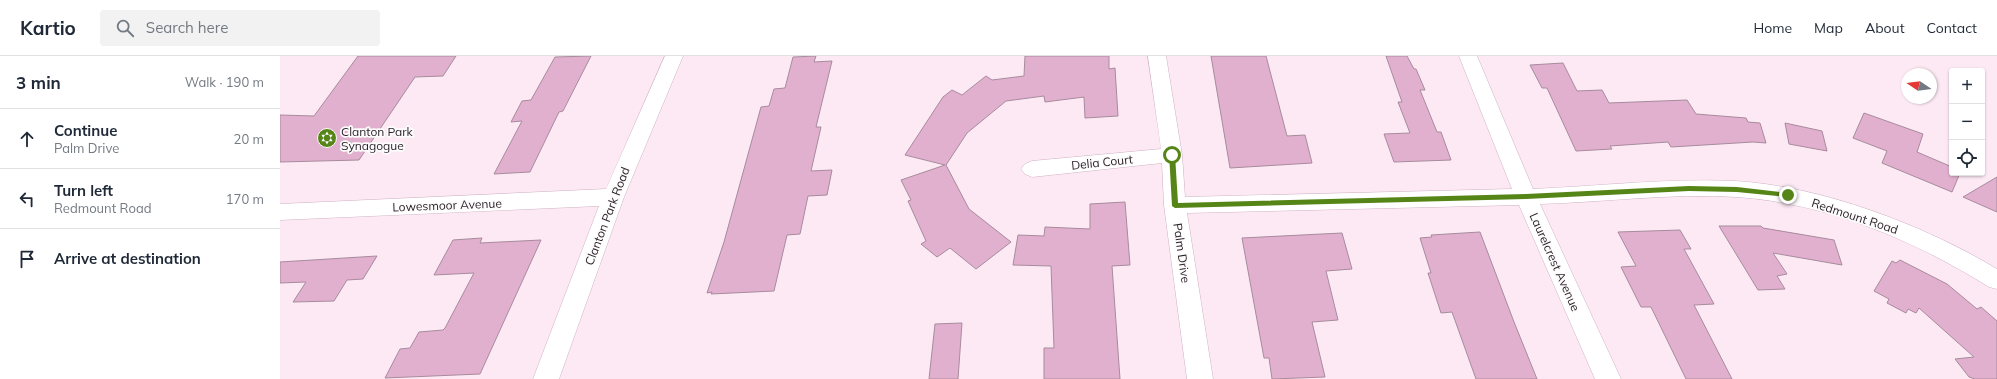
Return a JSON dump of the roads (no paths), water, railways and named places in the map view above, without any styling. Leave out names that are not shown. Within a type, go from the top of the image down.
[{"type":"street","name":"Clanton Park Road","points":[[546,379],[613,197],[674,56]]},
{"type":"street","name":"Palm Drive","points":[[1157,56],[1172,155],[1175,206],[1200,379]]},
{"type":"street","name":"Laurelcrest Avenue","points":[[1468,56],[1526,196],[1608,379]]},
{"type":"street","name":"Delia Court","points":[[1032,169],[1172,155]]},
{"type":"street","name":"Redmount Road","points":[[1175,206],[1526,196],[1689,189],[1737,189],[1788,195],[1875,220],[1921,238],[1970,263],[1997,280]]},
{"type":"street","name":"Lowesmoor Avenue","points":[[280,212],[613,197]]},
{"type":"place","name":"Clanton Park Synagogue","points":[[327,138]]}]
